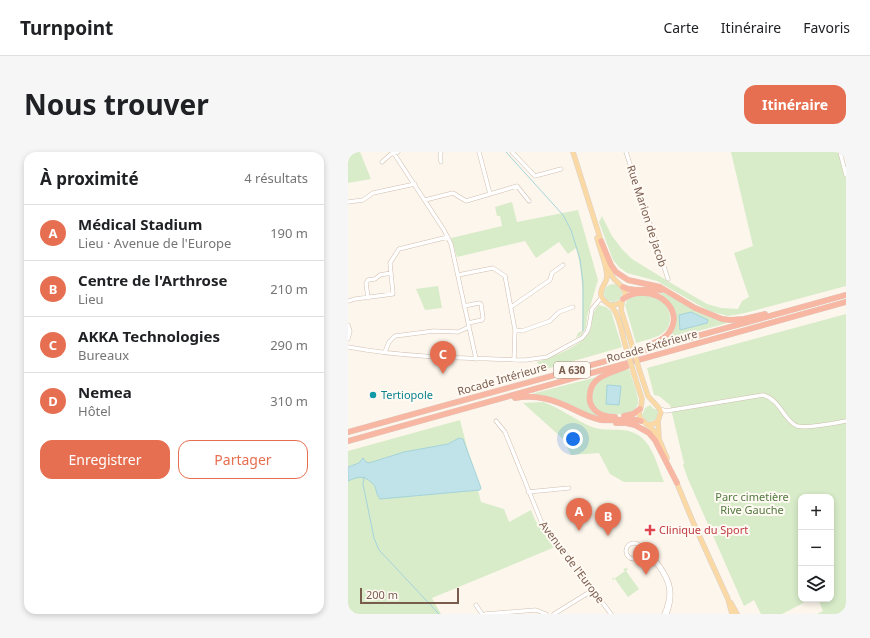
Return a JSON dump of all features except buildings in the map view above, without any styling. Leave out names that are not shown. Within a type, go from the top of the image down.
[{"type":"highway","points":[[601,241],[611,265],[622,277],[628,280],[655,285],[718,318],[730,320],[744,319],[790,308],[796,309]]},
{"type":"highway","points":[[623,287],[631,289],[654,289],[667,292]]},
{"type":"highway","points":[[594,364],[658,341],[667,335],[672,327],[673,313],[669,304],[657,294],[631,294],[623,300]]},
{"type":"highway","name":"Rocade Intérieure","points":[[348,432],[846,295]]},
{"type":"highway","name":"Rocade Extérieure","points":[[348,441],[846,302]]},
{"type":"highway","points":[[638,360],[624,368],[598,378],[592,385],[589,399],[593,408],[603,415],[608,416],[625,416],[634,414],[641,408]]},
{"type":"highway","points":[[493,400],[499,402],[522,397],[537,397],[556,401],[594,418],[603,420],[630,418],[642,421]]},
{"type":"highway","points":[[582,413],[603,423],[631,423],[645,430],[655,440],[677,483]]},
{"type":"main road","points":[[573,152],[606,269],[607,276],[601,292],[603,300],[610,305],[615,312],[642,399],[639,415],[642,421],[648,425],[660,440]]},
{"type":"main road","points":[[592,217],[612,275],[623,287],[625,293],[622,310],[640,372],[648,396],[660,409],[661,415],[658,421],[660,440],[693,522],[728,599],[737,614]]},
{"type":"main road","points":[[604,285],[610,282],[617,282]]},
{"type":"main road","points":[[610,305],[616,305],[623,300]]},
{"type":"main road","points":[[641,408],[647,403],[654,403]]},
{"type":"main road","points":[[648,425],[658,421]]},
{"type":"main road","points":[[728,599],[732,614]]},
{"type":"street","points":[[382,162],[391,154],[398,152]]},
{"type":"street","points":[[441,152],[441,162]]},
{"type":"street","points":[[479,152],[490,194]]},
{"type":"street","points":[[512,152],[535,176],[561,169]]},
{"type":"street","name":"Rue Marion de Jacob","points":[[626,152],[668,279]]},
{"type":"street","points":[[840,152],[845,163],[846,175]]},
{"type":"street","points":[[393,153],[448,237],[453,252],[476,359]]},
{"type":"street","points":[[348,202],[363,200],[373,194],[414,184]]},
{"type":"street","points":[[425,200],[453,193],[466,201],[517,186],[529,201]]},
{"type":"street","points":[[348,301],[393,294],[390,263],[399,249],[448,237]]},
{"type":"street","points":[[511,307],[550,280],[552,273],[563,265]]},
{"type":"street","points":[[458,275],[493,268],[505,276],[515,330],[514,360]]},
{"type":"street","points":[[368,298],[366,284],[368,280],[375,279],[380,275],[391,273]]},
{"type":"street","points":[[348,348],[476,359],[533,360],[547,357],[582,338],[587,332],[591,313],[597,304],[603,300]]},
{"type":"street","points":[[385,352],[395,336],[434,332],[458,332],[469,325],[482,320],[481,304],[479,303],[464,306]]},
{"type":"street","points":[[515,330],[522,331],[550,321],[559,312],[573,307]]},
{"type":"street","points":[[348,325],[350,330],[348,339]]},
{"type":"street","points":[[660,409],[666,411],[763,395],[774,399],[790,421],[796,425],[803,427],[846,421]]},
{"type":"street","points":[[661,415],[666,411]]},
{"type":"street","name":"Avenue de l'Europe","points":[[496,421],[505,432],[541,521],[611,614]]},
{"type":"street","points":[[528,492],[569,488]]},
{"type":"street","points":[[632,543],[640,547],[644,547],[664,570],[669,580],[671,600],[666,614],[669,592],[667,582],[662,572],[648,555],[640,554],[638,557],[631,558],[627,555],[626,550],[632,543]]},
{"type":"street","points":[[640,547],[640,554]]},
{"type":"street","points":[[554,614],[593,590]]},
{"type":"street","points":[[476,605],[483,614],[536,610],[546,614]]},
{"type":"green space","points":[[348,152],[360,152],[371,179],[348,183]]},
{"type":"green space","points":[[731,152],[840,152],[846,175],[846,286],[745,313],[728,316],[709,311],[657,281],[627,273],[619,267],[613,260],[599,222],[602,216],[612,236],[632,259],[707,304],[721,308],[738,309],[742,301],[749,297],[734,253],[753,246]]},
{"type":"green space","points":[[512,202],[517,222],[578,210],[598,280],[587,317],[586,328],[581,335],[576,338],[578,333],[582,331],[583,300],[582,279],[576,248],[568,254],[559,242],[536,258],[525,241],[457,257],[451,238],[502,226],[500,216],[497,216],[495,207]]},
{"type":"green space","points":[[613,284],[619,287],[622,293],[619,299],[613,302],[607,299],[604,293],[607,287]]},
{"type":"green space","points":[[438,286],[442,308],[425,310],[416,289]]},
{"type":"green space","points":[[653,290],[664,293],[702,313],[731,322],[662,341],[674,326],[667,299]]},
{"type":"green space","points":[[637,296],[653,297],[663,302],[669,311],[670,317],[666,330],[656,337],[636,343],[625,305],[628,299]]},
{"type":"green space","points":[[599,305],[606,307],[611,311],[622,347],[543,370],[537,362],[568,349],[577,344],[588,334],[591,328],[593,313]]},
{"type":"green space","name":"Parc cimetière Rive Gauche","points":[[846,314],[846,614],[817,614],[823,611],[819,602],[834,602],[834,494],[798,494],[798,602],[805,602],[782,614],[761,614],[754,600],[744,606],[688,479],[683,465],[684,463],[670,405],[659,396],[654,395],[647,368]]},
{"type":"green space","points":[[629,369],[637,392],[638,404],[634,409],[627,413],[609,414],[594,406],[591,399],[595,385],[603,378],[611,374]]},
{"type":"green space","points":[[597,377],[588,389],[587,399],[604,419],[531,394]]},
{"type":"green space","points":[[543,402],[556,407],[592,427],[623,430],[640,436],[651,449],[664,482],[624,482],[610,474],[599,453],[571,455],[562,438],[523,403]]},
{"type":"green space","points":[[650,405],[654,409],[657,409],[658,413],[656,419],[649,422],[646,421],[642,415],[645,408]]},
{"type":"green space","points":[[460,420],[481,502],[504,509],[509,522],[531,510],[535,520],[555,547],[432,598],[441,614],[348,614],[348,451]]},
{"type":"green space","points":[[623,569],[628,569],[626,571],[639,589],[628,597],[615,579],[612,580],[613,577],[614,579],[625,571]]},
{"type":"water","points":[[691,312],[708,320],[707,323],[680,330],[679,315]]},
{"type":"water","points":[[607,385],[621,386],[619,405],[606,404]]},
{"type":"water","points":[[459,438],[463,439],[481,488],[480,490],[380,499],[374,486],[365,478],[354,478],[348,481],[348,467],[359,463],[363,458],[369,463],[404,452],[448,444]]},
{"type":"waterway","points":[[506,152],[563,215],[571,230],[580,259],[583,283],[583,331]]},
{"type":"waterway","points":[[364,477],[363,484],[374,538],[379,550],[439,614]]},
{"type":"place","name":"AKKA Technologies","points":[[443,374]]},
{"type":"place","name":"Tertiopole","points":[[373,395]]},
{"type":"place","name":"Clinique du Sport","points":[[650,530]]},
{"type":"place","name":"Médical Stadium","points":[[579,531]]},
{"type":"place","name":"Centre de l'Arthrose","points":[[608,536]]},
{"type":"place","name":"Nemea","points":[[646,575]]}]
